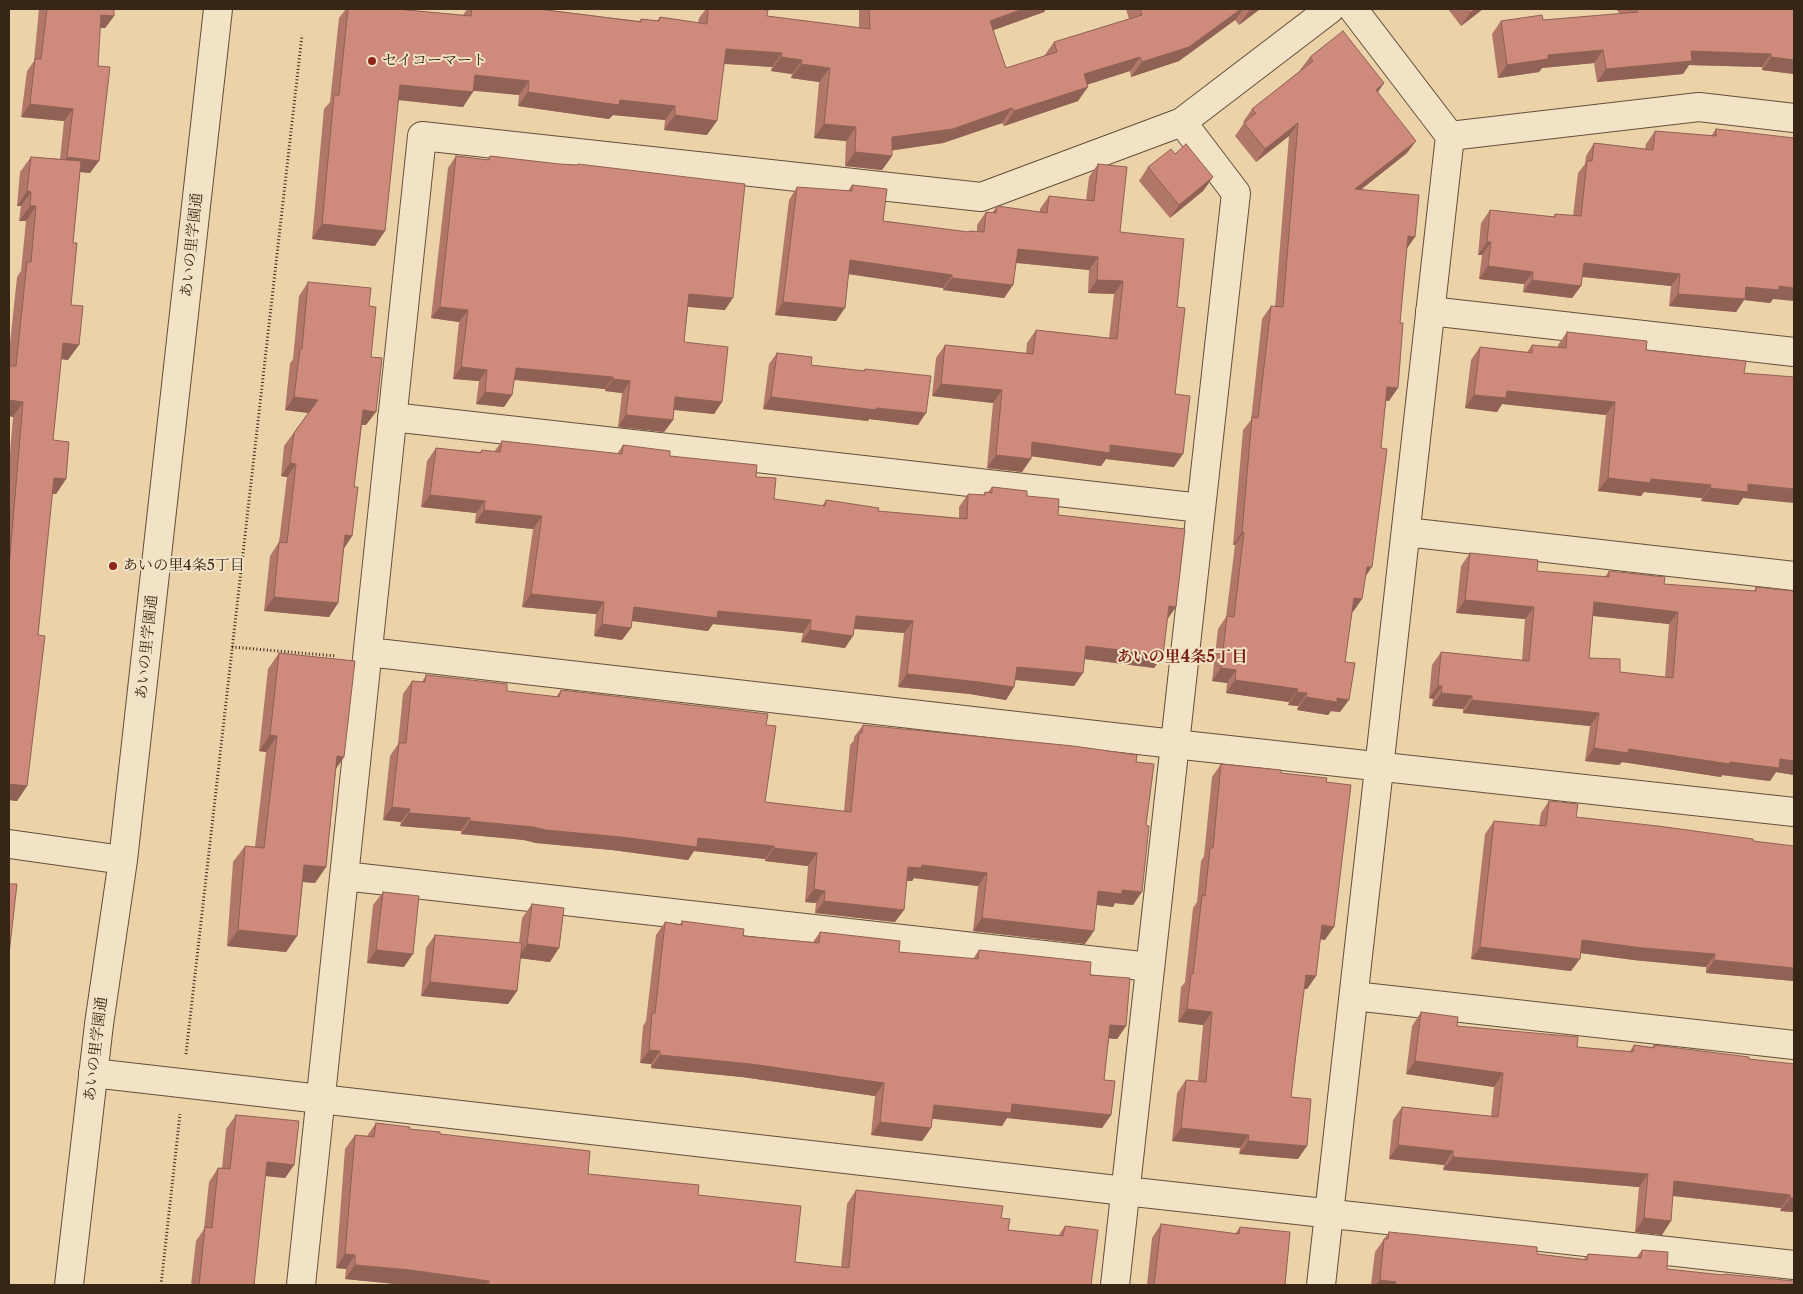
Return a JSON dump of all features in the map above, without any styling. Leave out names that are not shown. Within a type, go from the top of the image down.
[{"type":"street","name":"あいの里学園通","points":[[68,1285],[93,1073],[123,860],[218,9]]},
{"type":"street","points":[[301,1285],[344,876],[356,654],[392,417],[422,136],[981,197],[1182,122],[1330,9]]},
{"type":"street","points":[[1322,1285],[1450,136],[1353,9]]},
{"type":"street","points":[[1450,136],[1699,107],[1794,118]]},
{"type":"street","points":[[1115,1285],[1236,193],[1182,122]]},
{"type":"street","points":[[1430,311],[1794,352]]},
{"type":"street","points":[[392,417],[1201,508]]},
{"type":"street","points":[[1406,532],[1794,576]]},
{"type":"street","points":[[356,654],[1794,812]]},
{"type":"street","points":[[9,844],[123,860]]},
{"type":"street","points":[[344,876],[1150,967]]},
{"type":"street","points":[[1354,996],[1794,1045]]},
{"type":"street","points":[[93,1073],[1125,1191],[1794,1265]]},
{"type":"path","points":[[161,1285],[302,35]]},
{"type":"path","points":[[232,647],[356,654]]},
{"type":"building","points":[[47,9],[114,9],[114,16],[101,15],[98,66],[110,67],[99,161],[67,157],[73,109],[30,104],[35,59],[41,59]]},
{"type":"building","points":[[348,9],[397,9],[471,16],[472,9],[539,9],[641,22],[641,19],[659,21],[660,17],[707,24],[708,9],[755,9],[768,10],[767,16],[870,29],[869,9],[1023,9],[990,21],[1006,68],[1057,52],[1054,42],[1142,15],[1140,9],[1241,9],[1189,47],[1142,62],[1140,57],[1084,74],[1088,87],[1014,111],[1012,108],[953,129],[892,137],[892,156],[855,152],[856,127],[824,124],[830,68],[801,64],[802,60],[781,57],[782,53],[726,49],[717,121],[675,115],[675,106],[620,100],[619,105],[528,92],[529,81],[475,75],[473,92],[400,85],[385,231],[322,224],[334,95],[339,95]]},
{"type":"building","points":[[1467,9],[1475,9],[1470,13]]},
{"type":"building","points":[[1635,9],[1794,9],[1794,60],[1771,57],[1771,54],[1691,51],[1692,61],[1606,69],[1603,50],[1548,55],[1548,59],[1507,65],[1501,21],[1542,15],[1543,20],[1638,12]]},
{"type":"building","points":[[1343,31],[1384,83],[1376,90],[1416,141],[1355,189],[1419,195],[1415,237],[1408,236],[1400,323],[1403,323],[1398,388],[1387,387],[1381,448],[1387,449],[1372,567],[1367,567],[1362,599],[1354,598],[1345,662],[1355,663],[1349,700],[1337,698],[1337,702],[1306,697],[1307,693],[1297,692],[1298,689],[1235,680],[1236,670],[1221,668],[1227,616],[1234,617],[1244,532],[1242,532],[1252,417],[1258,418],[1271,306],[1283,307],[1298,123],[1265,149],[1244,123],[1256,113],[1252,109],[1313,61],[1310,57]]},
{"type":"building","points":[[1716,129],[1794,138],[1794,288],[1779,286],[1779,290],[1746,287],[1745,299],[1678,294],[1680,274],[1584,263],[1581,286],[1532,280],[1533,272],[1488,266],[1491,242],[1487,242],[1490,210],[1555,217],[1555,214],[1581,216],[1587,161],[1592,161],[1594,143],[1653,150],[1655,131],[1716,136]]},
{"type":"building","points":[[1186,144],[1213,177],[1179,205],[1148,167],[1171,149],[1175,154]]},
{"type":"building","points":[[456,156],[489,160],[490,156],[559,164],[578,164],[745,184],[733,298],[689,294],[684,342],[728,347],[722,402],[675,397],[673,420],[626,415],[630,381],[613,379],[613,377],[516,368],[512,395],[485,392],[487,370],[461,367],[468,310],[440,307]]},
{"type":"building","points":[[31,157],[81,161],[73,243],[77,243],[71,305],[83,306],[79,345],[63,343],[53,440],[69,442],[66,479],[54,478],[38,635],[45,636],[27,786],[9,784],[9,567],[23,402],[9,400],[9,366],[16,366],[27,262],[31,262],[36,206],[30,206],[31,192],[27,191]]},
{"type":"building","points":[[1098,164],[1127,167],[1120,232],[1184,239],[1177,307],[1185,308],[1175,394],[1190,396],[1183,454],[1110,445],[1110,453],[1032,442],[1031,459],[996,455],[1002,390],[941,384],[945,345],[1033,354],[1036,330],[1117,339],[1123,281],[1097,280],[1098,257],[1018,249],[1013,285],[952,278],[952,275],[850,260],[845,308],[783,302],[797,187],[852,191],[852,185],[887,189],[883,221],[969,232],[984,232],[986,212],[996,213],[997,206],[1047,213],[1049,196],[1094,201]]},
{"type":"building","points":[[308,282],[371,288],[369,306],[376,307],[371,357],[382,358],[376,412],[363,410],[354,487],[358,487],[352,536],[345,535],[338,603],[274,597],[279,542],[287,543],[296,464],[290,463],[294,433],[318,400],[294,397],[300,349],[302,349]]},
{"type":"building","points":[[1567,332],[1647,341],[1646,350],[1746,361],[1744,373],[1794,377],[1794,489],[1748,484],[1748,492],[1710,488],[1711,485],[1651,479],[1650,483],[1608,478],[1615,402],[1507,391],[1506,398],[1474,395],[1480,347],[1532,353],[1532,345],[1566,348]]},
{"type":"building","points":[[777,353],[812,357],[811,365],[931,376],[926,413],[876,408],[876,410],[771,397]]},
{"type":"building","points":[[502,441],[622,454],[623,445],[670,451],[670,456],[757,465],[756,477],[776,478],[774,499],[825,506],[826,500],[879,508],[878,511],[967,519],[968,494],[985,495],[985,492],[992,493],[992,487],[1027,491],[1027,496],[1059,499],[1058,515],[1185,529],[1176,607],[1169,606],[1163,655],[1086,646],[1083,673],[1017,667],[1014,687],[907,674],[913,621],[856,616],[853,636],[810,630],[811,620],[718,611],[717,618],[634,607],[631,628],[602,624],[604,602],[531,594],[542,516],[484,510],[485,501],[430,495],[436,448],[481,453],[482,450],[500,452]]},
{"type":"building","points":[[1470,553],[1538,560],[1537,571],[1609,577],[1609,571],[1665,577],[1664,584],[1756,591],[1756,587],[1794,591],[1794,761],[1780,759],[1779,768],[1730,762],[1730,764],[1629,749],[1628,753],[1594,748],[1599,713],[1472,700],[1472,696],[1441,693],[1442,686],[1438,686],[1441,652],[1529,661],[1534,607],[1465,600]],"holes":[[[1594,602],[1678,612],[1673,678],[1620,672],[1620,659],[1589,658]]]},
{"type":"building","points":[[279,653],[355,661],[344,757],[337,756],[326,867],[304,865],[297,936],[238,930],[245,846],[264,848],[277,736],[270,735]]},
{"type":"building","points":[[426,675],[507,684],[507,691],[559,697],[561,690],[768,714],[766,725],[776,726],[765,802],[851,812],[859,733],[862,733],[863,725],[1073,746],[1137,755],[1136,762],[1154,764],[1146,825],[1149,826],[1142,892],[1122,890],[1122,894],[1098,891],[1094,931],[982,918],[987,873],[922,865],[921,868],[908,867],[904,910],[824,901],[825,891],[814,889],[817,853],[774,848],[774,846],[698,838],[697,847],[470,821],[470,818],[409,813],[410,809],[392,807],[399,743],[406,743],[412,681],[425,682]]},
{"type":"building","points":[[1221,764],[1281,770],[1281,773],[1327,778],[1326,782],[1351,785],[1334,927],[1322,925],[1316,976],[1306,975],[1297,1045],[1291,1097],[1311,1099],[1307,1146],[1248,1141],[1249,1135],[1181,1128],[1186,1080],[1206,1082],[1212,1012],[1187,1009],[1202,895],[1205,896],[1210,848],[1213,848]]},
{"type":"building","points":[[1549,801],[1578,804],[1576,817],[1658,826],[1794,846],[1794,968],[1714,960],[1715,954],[1643,948],[1582,940],[1580,959],[1480,947],[1494,821],[1546,826]]},
{"type":"building","points":[[9,884],[17,884],[9,954]]},
{"type":"building","points":[[383,892],[419,896],[413,954],[376,950]]},
{"type":"building","points":[[532,904],[564,908],[559,948],[527,944]]},
{"type":"building","points":[[682,921],[744,929],[743,936],[819,943],[820,932],[900,941],[899,952],[978,959],[979,950],[1091,962],[1090,975],[1130,978],[1126,1026],[1110,1025],[1104,1080],[1115,1081],[1111,1115],[1012,1104],[1011,1113],[934,1105],[931,1128],[880,1122],[884,1083],[751,1064],[660,1055],[660,1051],[649,1050],[652,1013],[655,1013],[665,922],[682,925]]},
{"type":"building","points":[[435,935],[522,943],[517,991],[430,982]]},
{"type":"building","points":[[1421,1012],[1458,1017],[1457,1026],[1578,1037],[1577,1047],[1633,1052],[1634,1045],[1654,1048],[1654,1045],[1794,1064],[1794,1198],[1790,1198],[1790,1195],[1674,1181],[1671,1221],[1644,1218],[1648,1174],[1453,1157],[1453,1151],[1398,1145],[1402,1107],[1498,1117],[1503,1073],[1415,1061]]},
{"type":"building","points":[[236,1115],[299,1121],[294,1165],[267,1162],[254,1285],[199,1285],[205,1227],[212,1228],[218,1168],[230,1169]]},
{"type":"building","points":[[376,1123],[440,1132],[440,1134],[590,1151],[588,1174],[699,1185],[698,1195],[801,1206],[795,1262],[849,1268],[856,1190],[1003,1206],[1001,1218],[1010,1219],[1008,1230],[1063,1236],[1065,1226],[1098,1230],[1091,1285],[489,1285],[489,1281],[410,1270],[355,1265],[355,1255],[345,1254],[355,1135],[374,1137]]},
{"type":"building","points":[[1161,1224],[1239,1234],[1240,1227],[1290,1232],[1285,1285],[1154,1285]]},
{"type":"building","points":[[1389,1232],[1537,1247],[1537,1254],[1587,1260],[1588,1254],[1641,1258],[1642,1250],[1668,1252],[1667,1269],[1794,1281],[1794,1285],[1395,1285],[1396,1282],[1380,1280],[1384,1239],[1388,1239]]},
{"type":"place","name":"セイコーマート","points":[[372,61]]},
{"type":"place","name":"あいの里4条5丁目","points":[[113,566]]},
{"type":"district","name":"あいの里4条5丁目","points":[[1182,657]]}]
